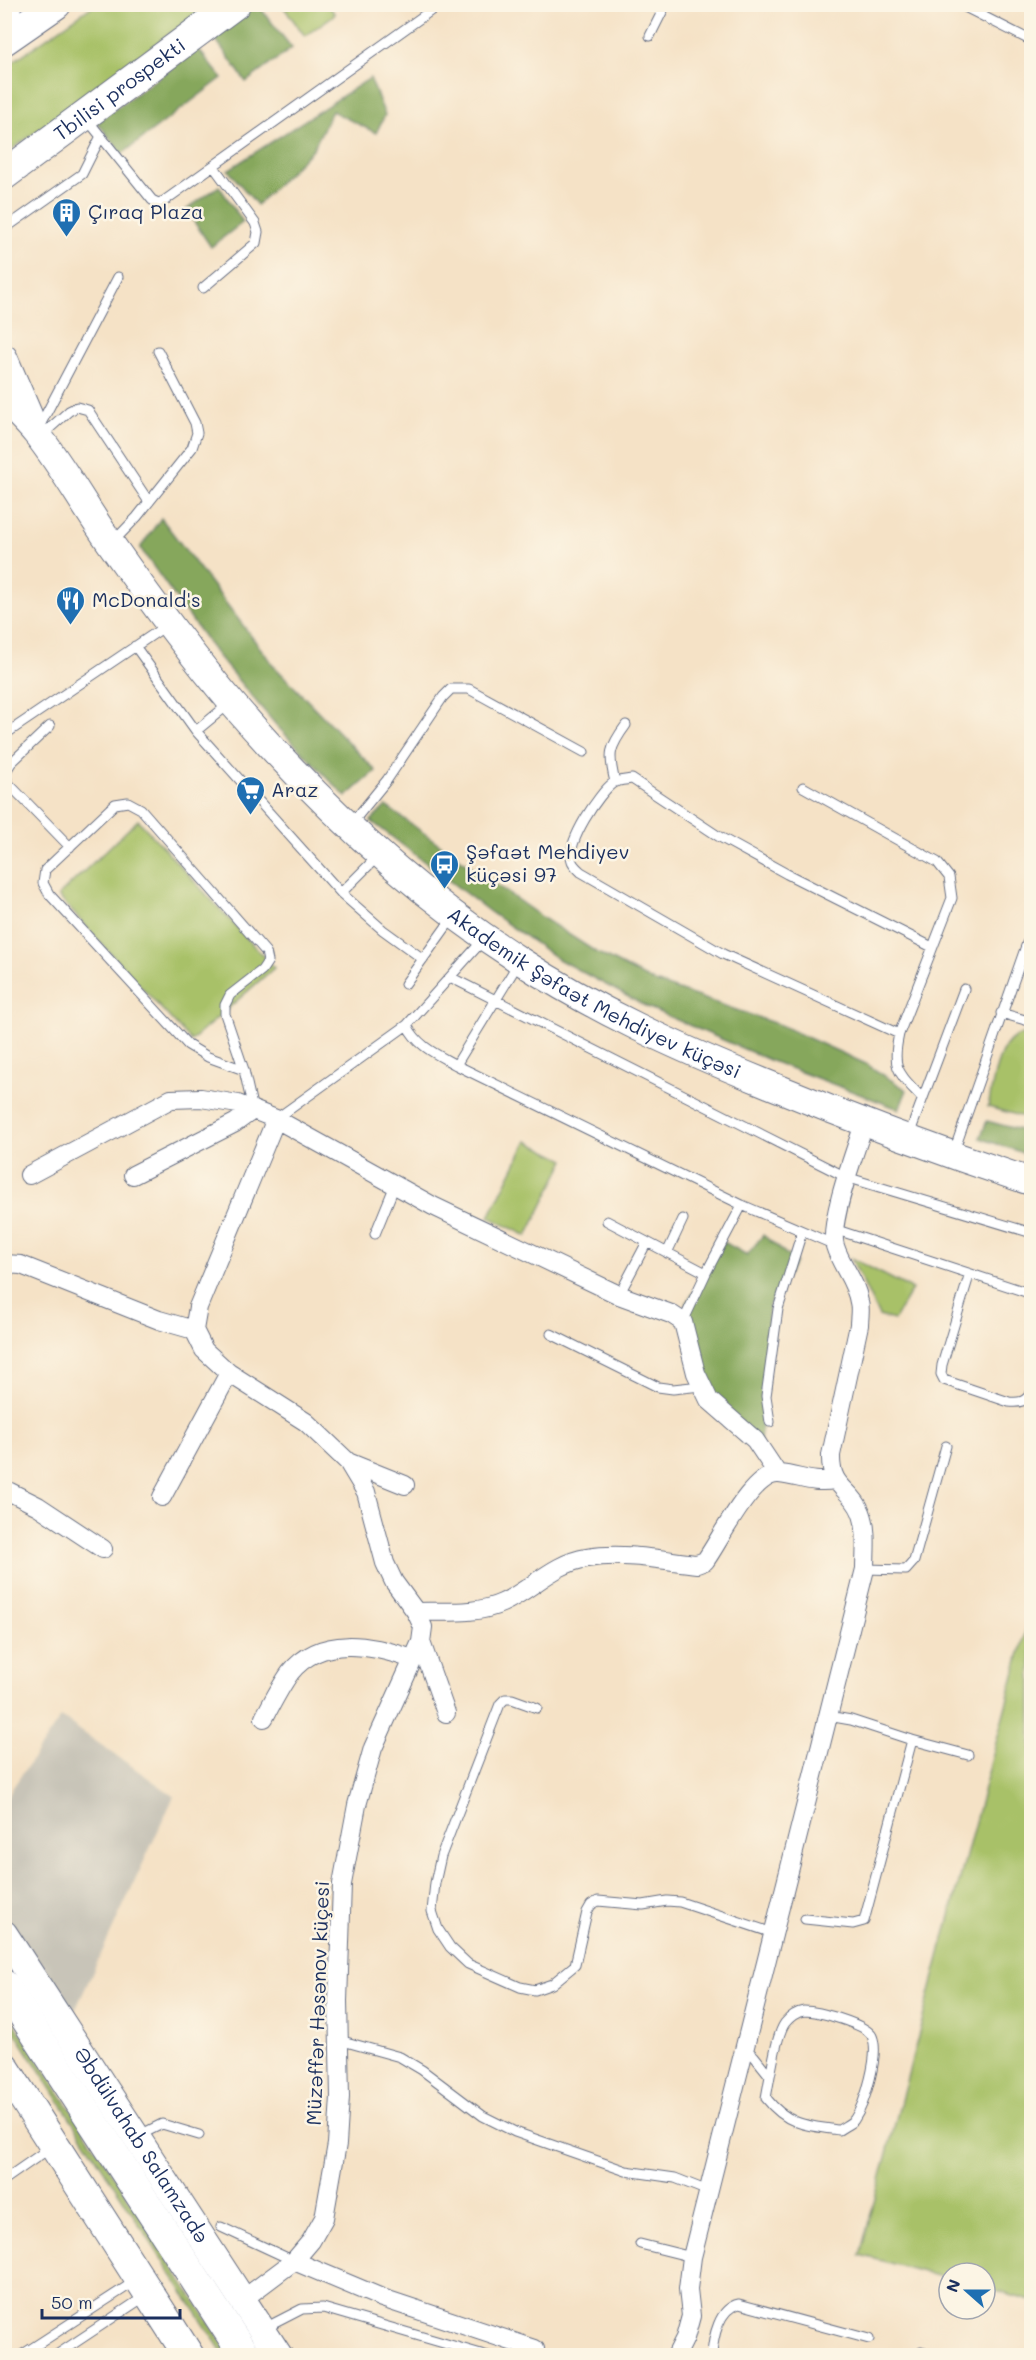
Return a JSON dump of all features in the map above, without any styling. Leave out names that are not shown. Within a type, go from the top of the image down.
[{"type":"main road","points":[[4,26],[6,4]]},
{"type":"main road","points":[[4,40],[56,4]]},
{"type":"main road","name":"Tbilisi prospekti","points":[[4,175],[93,126],[224,10]]},
{"type":"main road","name":"Akademik Şəfaət Mehdiyev küçəsi","points":[[4,358],[7,396],[38,436],[111,544],[169,624],[231,702],[350,825],[454,915],[520,961],[600,1007],[684,1049],[864,1124],[1032,1182]]},
{"type":"main road","name":"Əbdülvahab Salamzadə","points":[[4,1934],[279,2355]]},
{"type":"main road","name":"Əbdülvahab Salamzadə","points":[[4,1985],[245,2355]]},
{"type":"main road","points":[[4,2067],[189,2355]]},
{"type":"street","points":[[29,1175],[171,1100],[201,1098],[238,1104],[276,1119],[433,1206],[619,1295],[671,1314],[683,1322],[701,1386],[709,1400],[754,1440],[777,1473],[812,1482],[835,1480]]},
{"type":"street","points":[[133,1175],[235,1123],[253,1110]]},
{"type":"street","points":[[276,1119],[198,1307],[194,1330],[204,1350],[229,1373],[306,1422],[348,1462],[366,1492],[385,1563],[394,1582],[416,1612],[423,1627],[421,1642],[446,1713]]},
{"type":"street","points":[[676,2355],[685,2338],[691,2316],[688,2289],[692,2257],[865,1569],[865,1528],[861,1510],[835,1480],[831,1469],[831,1455],[859,1325],[860,1303],[834,1237],[846,1177],[864,1124]]},
{"type":"street","points":[[4,1264],[21,1265],[159,1320],[194,1330]]},
{"type":"street","points":[[162,1497],[229,1373]]},
{"type":"street","points":[[348,1462],[405,1485]]},
{"type":"street","points":[[416,1612],[484,1609],[503,1603],[564,1564],[587,1558],[629,1556],[697,1564],[705,1561],[750,1490],[777,1473]]},
{"type":"street","points":[[4,1489],[38,1506],[103,1550]]},
{"type":"street","name":"Müzəffər Həsənov küçesi","points":[[242,2300],[294,2261],[311,2241],[324,2218],[337,2144],[340,2097],[338,2001],[342,1884],[357,1805],[373,1748],[421,1642]]},
{"type":"street","points":[[264,1718],[291,1672],[302,1662],[328,1649],[352,1645],[369,1647],[384,1649],[412,1659]]},
{"type":"street","points":[[294,2261],[382,2298],[535,2349]]},
{"type":"lane","points":[[93,126],[152,200],[164,201],[440,4]]},
{"type":"lane","points":[[650,36],[666,4]]},
{"type":"lane","points":[[958,4],[1032,41]]},
{"type":"lane","points":[[4,229],[82,174],[93,126]]},
{"type":"lane","points":[[203,288],[256,243],[258,232],[255,224],[214,167]]},
{"type":"lane","points":[[38,436],[118,277]]},
{"type":"lane","points":[[111,544],[149,502],[192,448],[197,433],[195,423],[158,351]]},
{"type":"lane","points":[[38,436],[69,411],[77,407],[88,410],[149,502]]},
{"type":"lane","points":[[4,735],[169,624]]},
{"type":"lane","points":[[135,646],[196,731],[341,894],[383,930],[423,959]]},
{"type":"lane","points":[[350,825],[387,780],[443,697],[451,689],[469,689],[584,752]]},
{"type":"lane","points":[[196,731],[231,702]]},
{"type":"lane","points":[[615,782],[610,751],[613,742],[626,725]]},
{"type":"lane","points":[[50,726],[11,763],[6,771],[7,782],[70,847]]},
{"type":"lane","points":[[899,1034],[723,954],[581,872],[572,861],[571,850],[575,835],[604,792],[615,782],[632,779],[728,841],[787,874],[932,947]]},
{"type":"lane","points":[[803,787],[937,862],[950,877],[952,898],[899,1034],[895,1062],[899,1073],[922,1098]]},
{"type":"lane","points":[[244,1070],[208,1057],[188,1045],[49,894],[43,883],[45,870],[115,804],[128,802],[141,808],[266,952],[267,961],[262,970],[230,995],[225,1005],[225,1014],[244,1070],[253,1110]]},
{"type":"lane","points":[[341,894],[381,854]]},
{"type":"lane","points":[[405,984],[454,915]]},
{"type":"lane","points":[[276,1119],[407,1025],[486,938]]},
{"type":"lane","points":[[952,1156],[1027,943],[1032,941]]},
{"type":"lane","points":[[456,1065],[520,961]]},
{"type":"lane","points":[[450,977],[846,1177],[1032,1233]]},
{"type":"lane","points":[[908,1140],[964,989]]},
{"type":"lane","points":[[1002,1013],[1032,1022]]},
{"type":"lane","points":[[407,1025],[412,1036],[420,1044],[456,1065],[802,1232],[834,1237],[1032,1294]]},
{"type":"lane","points":[[375,1234],[395,1185]]},
{"type":"lane","points":[[683,1322],[742,1205]]},
{"type":"lane","points":[[667,1253],[683,1219]]},
{"type":"lane","points":[[607,1221],[706,1273]]},
{"type":"lane","points":[[770,1422],[766,1396],[778,1309],[802,1232]]},
{"type":"lane","points":[[619,1295],[647,1242]]},
{"type":"lane","points":[[969,1276],[942,1365],[941,1374],[944,1380],[1008,1402],[1020,1403],[1032,1392]]},
{"type":"lane","points":[[551,1334],[658,1387],[701,1386]]},
{"type":"lane","points":[[865,1569],[906,1569],[914,1561],[946,1446]]},
{"type":"lane","points":[[537,1708],[512,1699],[505,1699],[500,1704],[441,1856],[432,1911],[438,1929],[450,1947],[468,1964],[520,1987],[536,1990],[552,1984],[575,1965],[587,1912],[591,1905],[598,1901],[634,1905],[680,1902],[773,1933]]},
{"type":"lane","points":[[828,1716],[851,1720],[968,1755]]},
{"type":"lane","points":[[805,1919],[853,1924],[864,1921],[912,1740]]},
{"type":"lane","points":[[744,2048],[754,2056],[770,2076],[766,2098],[777,2112],[791,2121],[812,2127],[839,2130],[853,2121],[871,2080],[875,2054],[872,2037],[866,2028],[822,2013],[805,2011],[796,2013],[784,2024],[770,2076]]},
{"type":"lane","points":[[339,2040],[400,2057],[422,2070],[483,2116],[515,2132],[626,2171],[675,2178],[708,2191]]},
{"type":"lane","points":[[136,2137],[162,2124],[199,2135]]},
{"type":"lane","points":[[4,2181],[55,2145]]},
{"type":"lane","points":[[221,2227],[294,2261]]},
{"type":"lane","points":[[640,2244],[692,2257]]},
{"type":"lane","points":[[20,2355],[144,2286]]},
{"type":"lane","points":[[56,2355],[144,2286]]},
{"type":"lane","points":[[712,2355],[721,2318],[726,2310],[739,2304],[869,2339]]},
{"type":"lane","points":[[262,2330],[302,2309],[323,2308],[488,2355]]},
{"type":"lane","points":[[921,2352],[934,2355]]},
{"type":"shaded area","points":[[61,1717],[174,1796],[72,2017],[5,1914],[5,1799]]},
{"type":"green space","points":[[94,5],[209,5],[5,154],[4,68]]},
{"type":"green space","points":[[258,5],[292,48],[246,82],[214,37]]},
{"type":"green space","points":[[282,5],[328,5],[335,14],[305,36]]},
{"type":"green space","points":[[198,49],[222,78],[122,154],[97,122]]},
{"type":"green space","points":[[370,78],[385,115],[376,133],[332,111],[313,149],[257,205],[228,170]]},
{"type":"green space","points":[[219,186],[243,222],[211,247],[186,210]]},
{"type":"green space","points":[[161,518],[274,666],[376,771],[346,797],[276,725],[216,654],[140,548]]},
{"type":"green space","points":[[386,806],[543,918],[596,952],[652,981],[780,1025],[866,1064],[907,1090],[899,1109],[774,1062],[647,1007],[558,959],[490,912],[371,821]]},
{"type":"green space","points":[[138,820],[274,968],[191,1041],[58,896]]},
{"type":"green space","points":[[1032,1035],[1031,1119],[988,1107],[996,1069],[1003,1050],[1015,1037]]},
{"type":"green space","points":[[987,1121],[1031,1133],[1031,1156],[980,1138]]},
{"type":"green space","points":[[527,1141],[565,1160],[527,1236],[489,1217]]},
{"type":"green space","points":[[763,1235],[796,1262],[769,1305],[760,1444],[702,1396],[684,1307],[724,1242],[747,1255]]},
{"type":"green space","points":[[851,1258],[912,1289],[894,1320],[879,1316]]},
{"type":"green space","points":[[1031,1611],[1031,2301],[997,2291],[997,2261],[937,2261],[937,2276],[860,2255]]},
{"type":"green space","points":[[4,2007],[230,2355],[224,2355],[5,2017]]},
{"type":"place","name":"Çıraq Plaza","points":[[67,238]]},
{"type":"place","name":"McDonald's","points":[[71,626]]},
{"type":"place","name":"Araz","points":[[250,816]]},
{"type":"place","name":"Şəfaət Mehdiyev küçəsi 97","points":[[445,890]]}]
